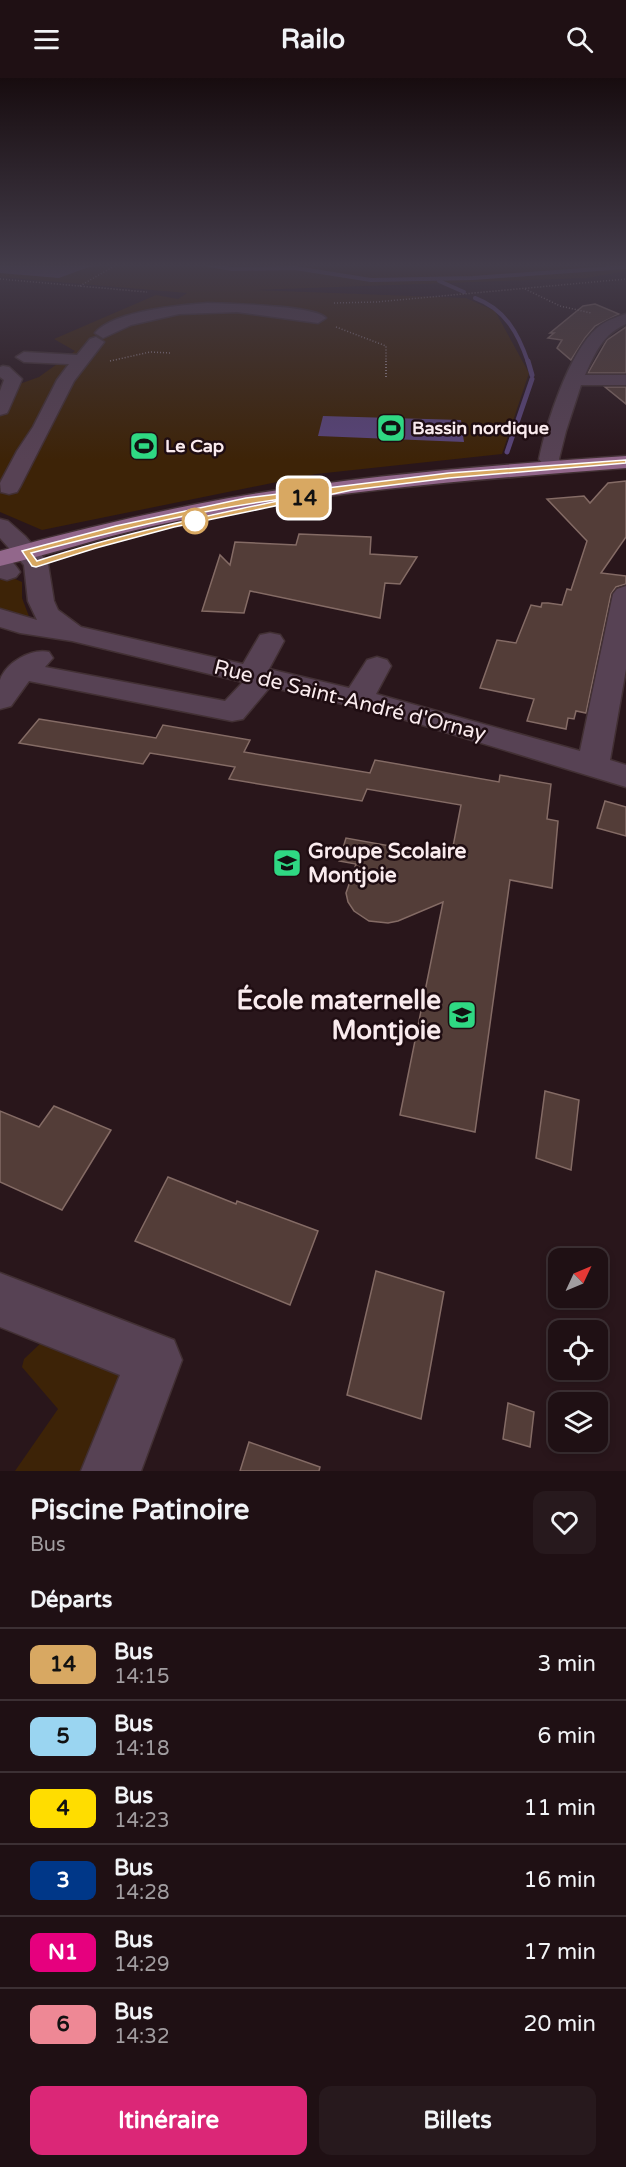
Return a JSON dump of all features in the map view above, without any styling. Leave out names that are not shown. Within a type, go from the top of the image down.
[{"type":"main road","points":[[2,567],[31,558],[93,546],[174,525],[352,488],[449,476],[626,462]]},
{"type":"street","points":[[3,492],[43,427],[66,380],[99,338],[111,330]]},
{"type":"street","points":[[555,467],[549,459],[551,443],[582,362],[597,336],[605,330]]},
{"type":"street","points":[[24,357],[80,360]]},
{"type":"street","points":[[0,409],[13,379],[3,371]]},
{"type":"street","points":[[575,380],[626,380]]},
{"type":"street","points":[[0,461],[27,451]]},
{"type":"street","points":[[0,526],[31,558]]},
{"type":"street","name":"Rue de Saint-André d'Ornay","points":[[31,558],[41,601],[47,614],[72,633]]},
{"type":"street","points":[[593,765],[624,607]]},
{"type":"street","name":"Rue de Saint-André d'Ornay","points":[[0,617],[20,625],[72,633],[264,679],[287,694],[348,708],[362,701],[394,707],[626,776]]},
{"type":"street","points":[[0,700],[22,671],[72,633]]},
{"type":"street","points":[[22,671],[232,712],[264,679],[270,641]]},
{"type":"street","points":[[362,701],[376,666]]},
{"type":"street","points":[[0,1300],[154,1360],[111,1471]]},
{"type":"path","points":[[342,330],[386,346],[386,379]]},
{"type":"path","points":[[108,361],[150,352],[171,353]]},
{"type":"shaded area","points":[[75,330],[505,330],[529,373],[502,454],[316,474],[42,530],[0,512],[0,391],[39,377],[75,351],[54,339]]},
{"type":"shaded area","name":"Bassin nordique","points":[[323,416],[461,420],[464,442],[318,436]]},
{"type":"shaded area","points":[[13,578],[22,582],[22,598],[30,619],[0,608],[0,580]]},
{"type":"shaded area","points":[[42,1342],[118,1373],[125,1383],[90,1471],[15,1471],[58,1409],[22,1367],[24,1359]]},
{"type":"building","points":[[554,330],[592,330],[571,360],[557,348],[562,340],[548,338],[554,333],[550,333]]},
{"type":"building","points":[[622,330],[626,330],[626,373],[588,373],[607,340]]},
{"type":"building","points":[[605,387],[626,387],[626,404]]},
{"type":"building","points":[[626,481],[626,537],[601,573],[626,576],[626,584],[616,587],[611,594],[586,713],[576,711],[574,719],[568,718],[566,729],[527,721],[534,699],[480,688],[497,640],[516,643],[531,605],[541,607],[542,603],[548,603],[562,605],[567,589],[571,590],[587,541],[547,499],[584,496],[590,503],[608,483]]},
{"type":"building","points":[[299,534],[371,537],[370,554],[417,557],[400,584],[385,583],[380,618],[250,591],[244,613],[202,611],[220,555],[230,565],[235,542],[296,545]]},
{"type":"building","points":[[39,719],[156,738],[163,725],[250,740],[244,752],[370,773],[375,760],[499,782],[500,775],[551,784],[547,819],[558,821],[552,888],[510,880],[475,1132],[400,1115],[443,902],[398,921],[388,923],[369,921],[354,911],[348,902],[346,893],[356,864],[339,861],[346,838],[451,857],[461,805],[367,789],[362,801],[229,779],[235,767],[150,753],[143,764],[19,743]]},
{"type":"building","points":[[605,801],[626,807],[626,836],[597,828]]},
{"type":"building","points":[[545,1091],[579,1100],[571,1170],[536,1158]]},
{"type":"building","points":[[54,1106],[111,1130],[62,1210],[0,1182],[0,1111],[39,1127]]},
{"type":"building","points":[[168,1177],[236,1204],[237,1201],[318,1231],[290,1305],[135,1241]]},
{"type":"building","points":[[376,1271],[444,1292],[421,1419],[347,1395]]},
{"type":"building","points":[[508,1403],[534,1412],[530,1447],[503,1439]]},
{"type":"building","points":[[249,1442],[320,1467],[319,1471],[240,1471]]},
{"type":"waterway","points":[[514,330],[528,362]]},
{"type":"waterway","points":[[528,361],[532,375]]},
{"type":"waterway","points":[[507,452],[532,379]]},
{"type":"bus line","name":"14","points":[[329,490],[246,501],[116,528],[26,551],[36,564],[93,546],[174,525],[352,488],[449,476],[626,462]]},
{"type":"place","name":"Bassin nordique","points":[[391,428]]},
{"type":"place","name":"Le Cap","points":[[144,446]]},
{"type":"place","name":"Groupe Scolaire Montjoie","points":[[287,863]]},
{"type":"place","name":"École maternelle Montjoie","points":[[462,1015]]}]
